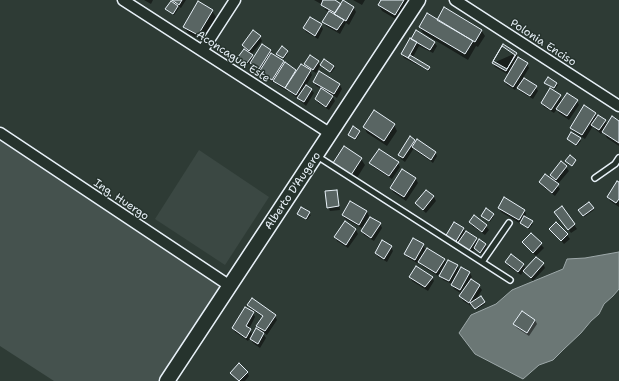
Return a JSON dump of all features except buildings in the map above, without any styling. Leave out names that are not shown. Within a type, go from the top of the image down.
[{"type":"main road","name":"Alberto D'Augero","points":[[167,381],[418,0]]},
{"type":"street","name":"Aconcagua Este","points":[[123,0],[331,134]]},
{"type":"street","points":[[202,51],[235,0]]},
{"type":"street","name":"Polonia Enciso","points":[[455,0],[619,106]]},
{"type":"street","name":"Ing. Huergo","points":[[0,133],[230,286]]},
{"type":"lane","points":[[316,156],[510,280]]},
{"type":"lane","points":[[595,178],[615,164],[619,158]]},
{"type":"lane","points":[[482,262],[509,223]]},
{"type":"shaded area","points":[[0,133],[230,286],[167,381],[54,381],[0,346]]},
{"type":"shaded area","points":[[199,150],[269,197],[225,265],[155,219]]},
{"type":"shaded area","points":[[619,252],[619,289],[604,304],[599,314],[553,360],[539,365],[523,379],[475,354],[459,333],[471,315],[496,304],[512,290],[563,269],[567,259],[585,258]]}]
